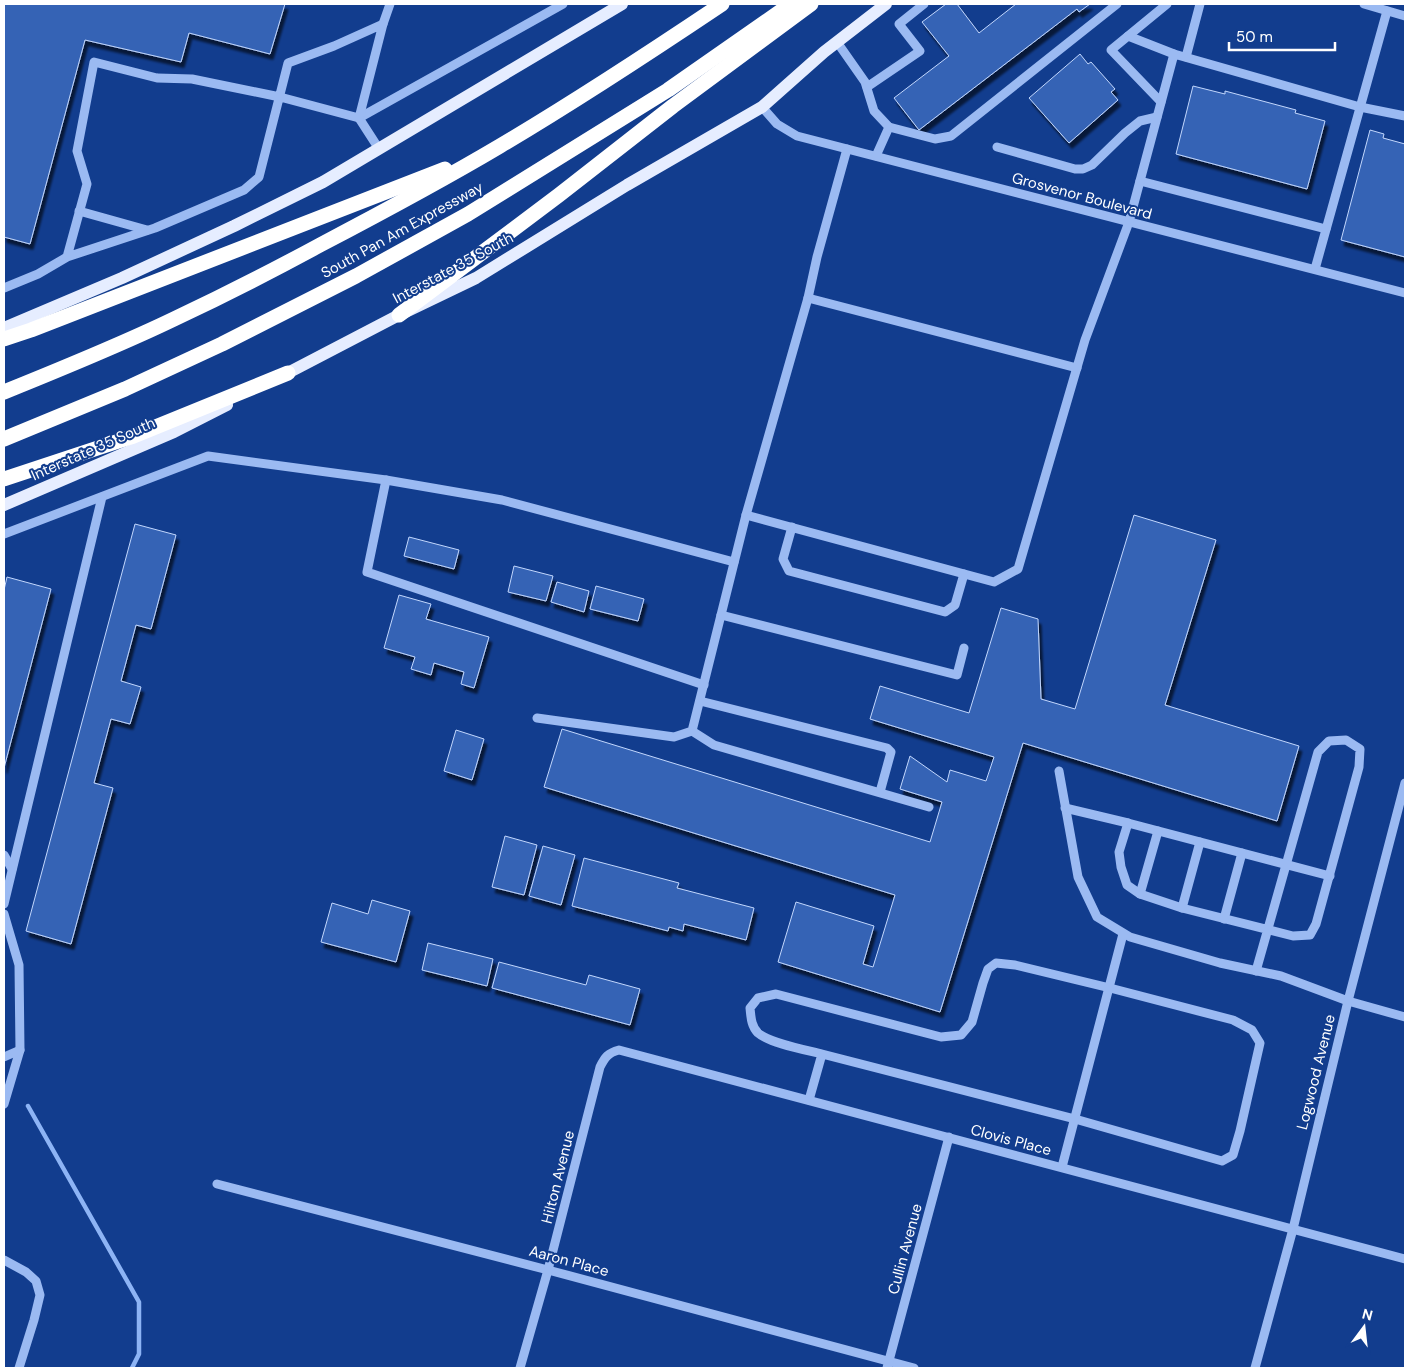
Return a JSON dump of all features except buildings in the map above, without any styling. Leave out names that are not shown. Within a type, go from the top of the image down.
[{"type":"highway","name":"South Pan Am Expressway","points":[[4,392],[117,345],[242,286],[403,202],[559,110],[722,4]]},
{"type":"highway","name":"South Pan Am Expressway","points":[[4,439],[125,389],[222,344],[374,267],[468,214],[668,90],[791,4]]},
{"type":"highway","points":[[400,315],[673,106],[811,4]]},
{"type":"highway","points":[[4,339],[350,207],[500,146]]},
{"type":"highway","points":[[4,479],[131,437],[288,372]]},
{"type":"main road","points":[[4,328],[122,278],[323,182],[622,4]]},
{"type":"main road","name":"Interstate 35 South","points":[[4,505],[174,432],[288,372],[476,278],[627,185],[762,107],[837,42],[886,4]]},
{"type":"street","points":[[359,118],[383,24],[390,4]]},
{"type":"street","points":[[359,118],[563,4]]},
{"type":"street","points":[[867,87],[920,51],[899,24],[924,4]]},
{"type":"street","points":[[837,42],[866,82],[874,111],[889,126],[935,139],[951,136],[1117,4]]},
{"type":"street","points":[[1161,102],[1111,50],[1167,4]]},
{"type":"street","points":[[1186,56],[1200,4]]},
{"type":"street","points":[[1364,4],[1405,16]]},
{"type":"street","points":[[1315,269],[1387,11]]},
{"type":"street","points":[[4,288],[38,274],[67,257],[148,230],[244,190],[259,177],[288,63],[334,46],[383,24]]},
{"type":"street","points":[[1128,36],[1174,54],[1360,107],[1405,116]]},
{"type":"street","points":[[746,515],[994,582],[1018,569],[1085,340],[1129,222],[1174,54]]},
{"type":"street","points":[[67,257],[87,184],[77,151],[94,62],[158,78],[192,79],[280,97],[359,118],[379,149]]},
{"type":"street","name":"Grosvenor Boulevard","points":[[762,107],[777,124],[798,136],[1315,269],[1405,294]]},
{"type":"street","points":[[997,147],[1075,169],[1083,169],[1092,165],[1140,120],[1157,117]]},
{"type":"street","points":[[876,156],[889,126]]},
{"type":"street","points":[[692,731],[746,515],[808,298],[817,257],[847,149]]},
{"type":"street","points":[[1140,182],[1326,229]]},
{"type":"street","points":[[79,211],[148,230]]},
{"type":"street","points":[[808,298],[1077,368]]},
{"type":"street","points":[[4,534],[208,456],[386,480],[502,500],[734,562]]},
{"type":"street","points":[[386,480],[367,572],[704,685]]},
{"type":"street","points":[[4,904],[102,497]]},
{"type":"street","points":[[792,527],[783,560],[789,571],[945,612],[955,605],[964,574]]},
{"type":"street","points":[[721,615],[957,676],[964,648]]},
{"type":"street","points":[[700,701],[887,748],[891,752],[880,792]]},
{"type":"street","points":[[537,718],[674,737],[692,731]]},
{"type":"street","points":[[692,731],[714,745],[929,806]]},
{"type":"street","points":[[1128,823],[1120,852],[1121,867],[1128,885],[1140,894],[1224,919],[1267,929],[1293,936],[1310,936],[1316,924],[1330,876],[1359,767],[1360,749],[1346,740],[1328,741],[1318,752],[1267,929],[1256,971]]},
{"type":"street","points":[[1059,771],[1078,877],[1097,918],[1130,938],[1193,956],[1281,976],[1348,1001],[1405,1016]]},
{"type":"street","name":"Logwood Avenue","points":[[1256,1368],[1293,1228],[1348,1001],[1405,784]]},
{"type":"street","points":[[1066,808],[1330,876]]},
{"type":"street","points":[[1140,894],[1158,831]]},
{"type":"street","points":[[1182,908],[1200,842]]},
{"type":"street","points":[[1224,919],[1242,853]]},
{"type":"street","points":[[4,855],[12,869]]},
{"type":"street","points":[[4,914],[19,965],[20,1050],[4,1104]]},
{"type":"street","points":[[1062,1167],[1123,934]]},
{"type":"street","points":[[996,963],[1110,988],[1233,1020],[1252,1030],[1260,1043],[1233,1155],[1222,1160],[1075,1119],[822,1054],[769,1040],[758,1033],[751,1020],[750,1008],[758,998],[776,994],[941,1038],[961,1035],[972,1022],[988,969],[996,963]]},
{"type":"street","points":[[4,1057],[20,1050]]},
{"type":"street","name":"Clovis Place","points":[[610,1052],[619,1050],[629,1051],[1405,1258]]},
{"type":"street","name":"Hilton Avenue","points":[[520,1368],[548,1270],[600,1066],[610,1052]]},
{"type":"street","points":[[810,1100],[822,1054]]},
{"type":"street","name":"Cullin Avenue","points":[[888,1365],[949,1137]]},
{"type":"street","name":"Aaron Place","points":[[218,1184],[548,1270],[888,1365],[914,1368]]},
{"type":"street","points":[[4,1260],[26,1272],[36,1281],[40,1295],[19,1368]]},
{"type":"waterway","points":[[28,1106],[139,1302],[139,1354],[132,1368]]}]
